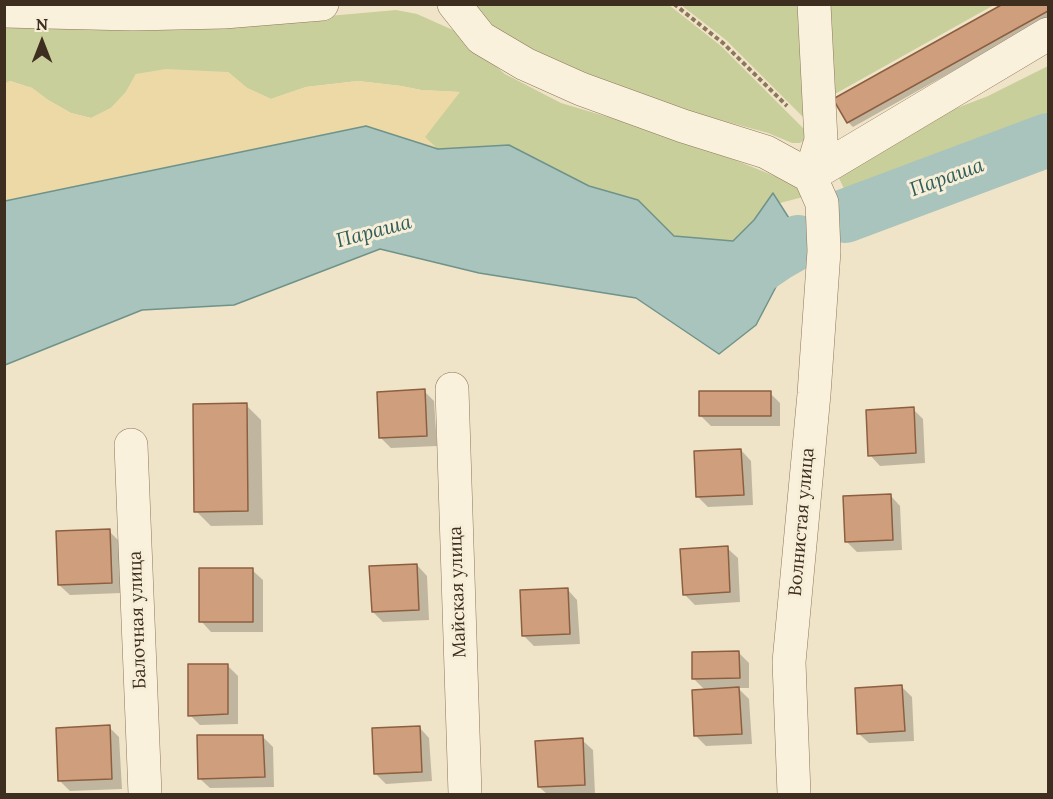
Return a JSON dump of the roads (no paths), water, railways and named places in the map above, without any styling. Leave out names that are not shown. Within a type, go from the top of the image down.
[{"type":"street","points":[[4,11],[224,8],[322,4]]},
{"type":"street","points":[[454,4],[481,38],[525,64],[581,89],[683,126],[766,152],[810,176]]},
{"type":"street","points":[[810,176],[822,140],[814,4]]},
{"type":"street","points":[[810,176],[1048,34]]},
{"type":"street","name":"Волнистая улица","points":[[794,795],[789,662],[814,394],[824,251],[822,203],[810,176]]},
{"type":"street","name":"Майская улица","points":[[452,389],[465,795]]},
{"type":"street","name":"Балочная улица","points":[[130,446],[146,795]]},
{"type":"water","points":[[366,126],[438,149],[509,145],[589,186],[638,200],[674,236],[733,241],[754,220],[773,193],[794,226],[778,283],[756,325],[719,354],[636,298],[479,273],[380,249],[234,305],[142,310],[5,365],[5,201]]},
{"type":"waterway","name":"Параша","points":[[845,216],[1048,140]]},
{"type":"waterway","name":"Параша","points":[[726,289],[798,242]]}]
